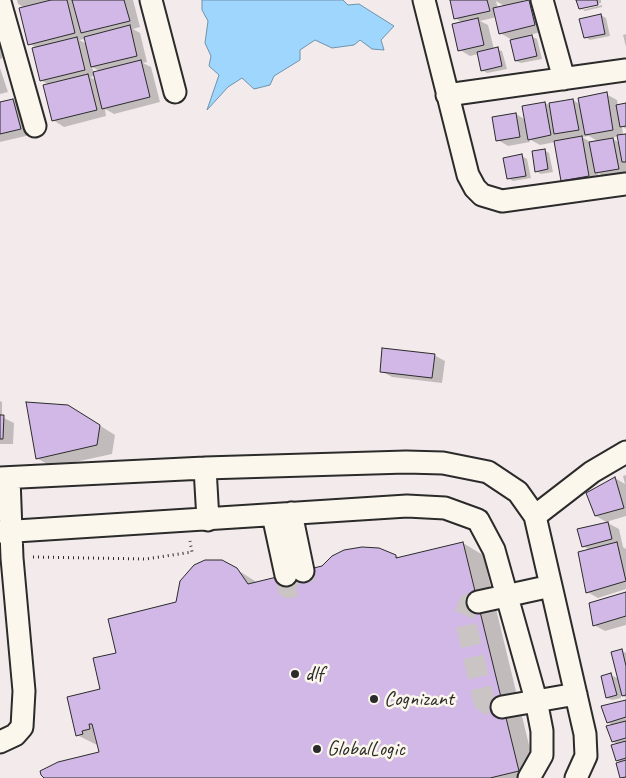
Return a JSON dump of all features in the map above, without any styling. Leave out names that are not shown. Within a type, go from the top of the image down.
[{"type":"street","points":[[151,0],[175,92]]},
{"type":"street","points":[[424,0],[468,175],[475,188],[482,195],[502,201],[626,184]]},
{"type":"street","points":[[542,0],[564,79]]},
{"type":"street","points":[[0,2],[35,126]]},
{"type":"street","points":[[447,95],[626,70]]},
{"type":"street","points":[[535,516],[592,472],[626,452]]},
{"type":"street","points":[[0,742],[15,735],[22,727],[24,691],[5,532],[4,478],[205,468],[406,462],[443,463],[488,472],[518,492],[535,516],[585,734],[586,756],[576,778]]},
{"type":"street","points":[[205,468],[208,520]]},
{"type":"street","points":[[5,532],[407,506],[445,508],[478,520],[494,550],[536,700],[542,731],[542,755],[529,778]]},
{"type":"street","points":[[282,514],[294,573]]},
{"type":"street","points":[[478,602],[551,586]]},
{"type":"street","points":[[502,707],[576,694]]},
{"type":"water","points":[[202,0],[343,0],[348,5],[359,4],[394,26],[381,40],[384,50],[372,49],[360,40],[354,45],[332,48],[315,40],[300,50],[300,60],[274,76],[270,85],[254,89],[242,78],[228,87],[207,110],[219,75],[209,66],[211,56],[205,43],[208,21],[202,10]]},
{"type":"building","points":[[51,0],[67,0],[75,33],[28,45],[19,8]]},
{"type":"building","points":[[72,0],[124,0],[130,21],[81,33]]},
{"type":"building","points":[[450,0],[487,0],[490,11],[454,19]]},
{"type":"building","points":[[529,0],[535,25],[499,34],[493,8]]},
{"type":"building","points":[[576,0],[597,0],[598,5],[579,9]]},
{"type":"building","points":[[601,14],[605,34],[584,38],[579,19]]},
{"type":"building","points":[[478,18],[484,45],[458,51],[452,24]]},
{"type":"building","points":[[130,25],[137,56],[91,67],[84,37]]},
{"type":"building","points":[[532,35],[537,56],[515,61],[510,40]]},
{"type":"building","points":[[77,37],[85,70],[40,81],[32,48]]},
{"type":"building","points":[[498,47],[502,66],[481,71],[477,52]]},
{"type":"building","points":[[141,60],[150,97],[102,109],[93,72]]},
{"type":"building","points":[[88,74],[97,110],[52,121],[43,85]]},
{"type":"building","points":[[607,92],[613,130],[585,135],[578,98]]},
{"type":"building","points":[[13,99],[21,129],[0,134],[0,102]]},
{"type":"building","points":[[573,99],[579,130],[554,134],[549,103]]},
{"type":"building","points":[[545,102],[551,135],[528,140],[522,106]]},
{"type":"building","points":[[626,103],[626,126],[620,127],[616,105]]},
{"type":"building","points":[[516,113],[520,137],[496,141],[492,117]]},
{"type":"building","points":[[626,134],[626,162],[622,162],[617,135]]},
{"type":"building","points":[[582,136],[589,176],[561,181],[554,141]]},
{"type":"building","points":[[613,138],[619,169],[595,173],[589,142]]},
{"type":"building","points":[[545,149],[548,169],[535,172],[532,151]]},
{"type":"building","points":[[522,154],[526,176],[507,179],[503,158]]},
{"type":"building","points":[[382,348],[435,354],[432,378],[380,372]]},
{"type":"building","points":[[26,402],[68,405],[100,425],[97,445],[36,459]]},
{"type":"building","points":[[0,415],[4,415],[3,439],[0,439]]},
{"type":"building","points":[[615,477],[624,508],[595,516],[586,493]]},
{"type":"building","points":[[608,522],[612,539],[582,547],[577,529]]},
{"type":"building","name":"dlf","points":[[463,542],[519,771],[490,778],[44,778],[41,775],[40,771],[58,762],[99,752],[92,724],[89,724],[90,729],[82,731],[83,734],[76,736],[67,697],[100,689],[93,658],[116,653],[108,619],[176,602],[180,581],[194,565],[205,560],[222,560],[237,568],[248,584],[322,566],[332,556],[344,550],[362,547],[379,548],[396,555],[396,558]]},
{"type":"building","points":[[617,542],[626,581],[586,593],[578,552]]},
{"type":"building","points":[[626,592],[626,616],[593,626],[589,603]]},
{"type":"building","points":[[622,649],[626,666],[626,695],[622,696],[611,652]]},
{"type":"building","points":[[611,673],[617,695],[606,698],[601,676]]},
{"type":"building","points":[[626,700],[626,717],[607,723],[601,706]]},
{"type":"building","points":[[626,721],[626,738],[612,742],[606,726]]},
{"type":"building","points":[[626,741],[626,758],[616,761],[611,745]]},
{"type":"building","points":[[626,760],[626,777],[620,778],[616,763]]},
{"type":"tunnel","points":[[286,575],[288,588],[305,584],[303,571]]},
{"type":"tunnel","points":[[478,602],[469,604],[464,615],[484,701],[488,704],[502,707]]},
{"type":"place","name":"dlf","points":[[295,674]]},
{"type":"place","name":"Cognizant","points":[[374,699]]},
{"type":"place","name":"GlobalLogic","points":[[317,749]]}]
